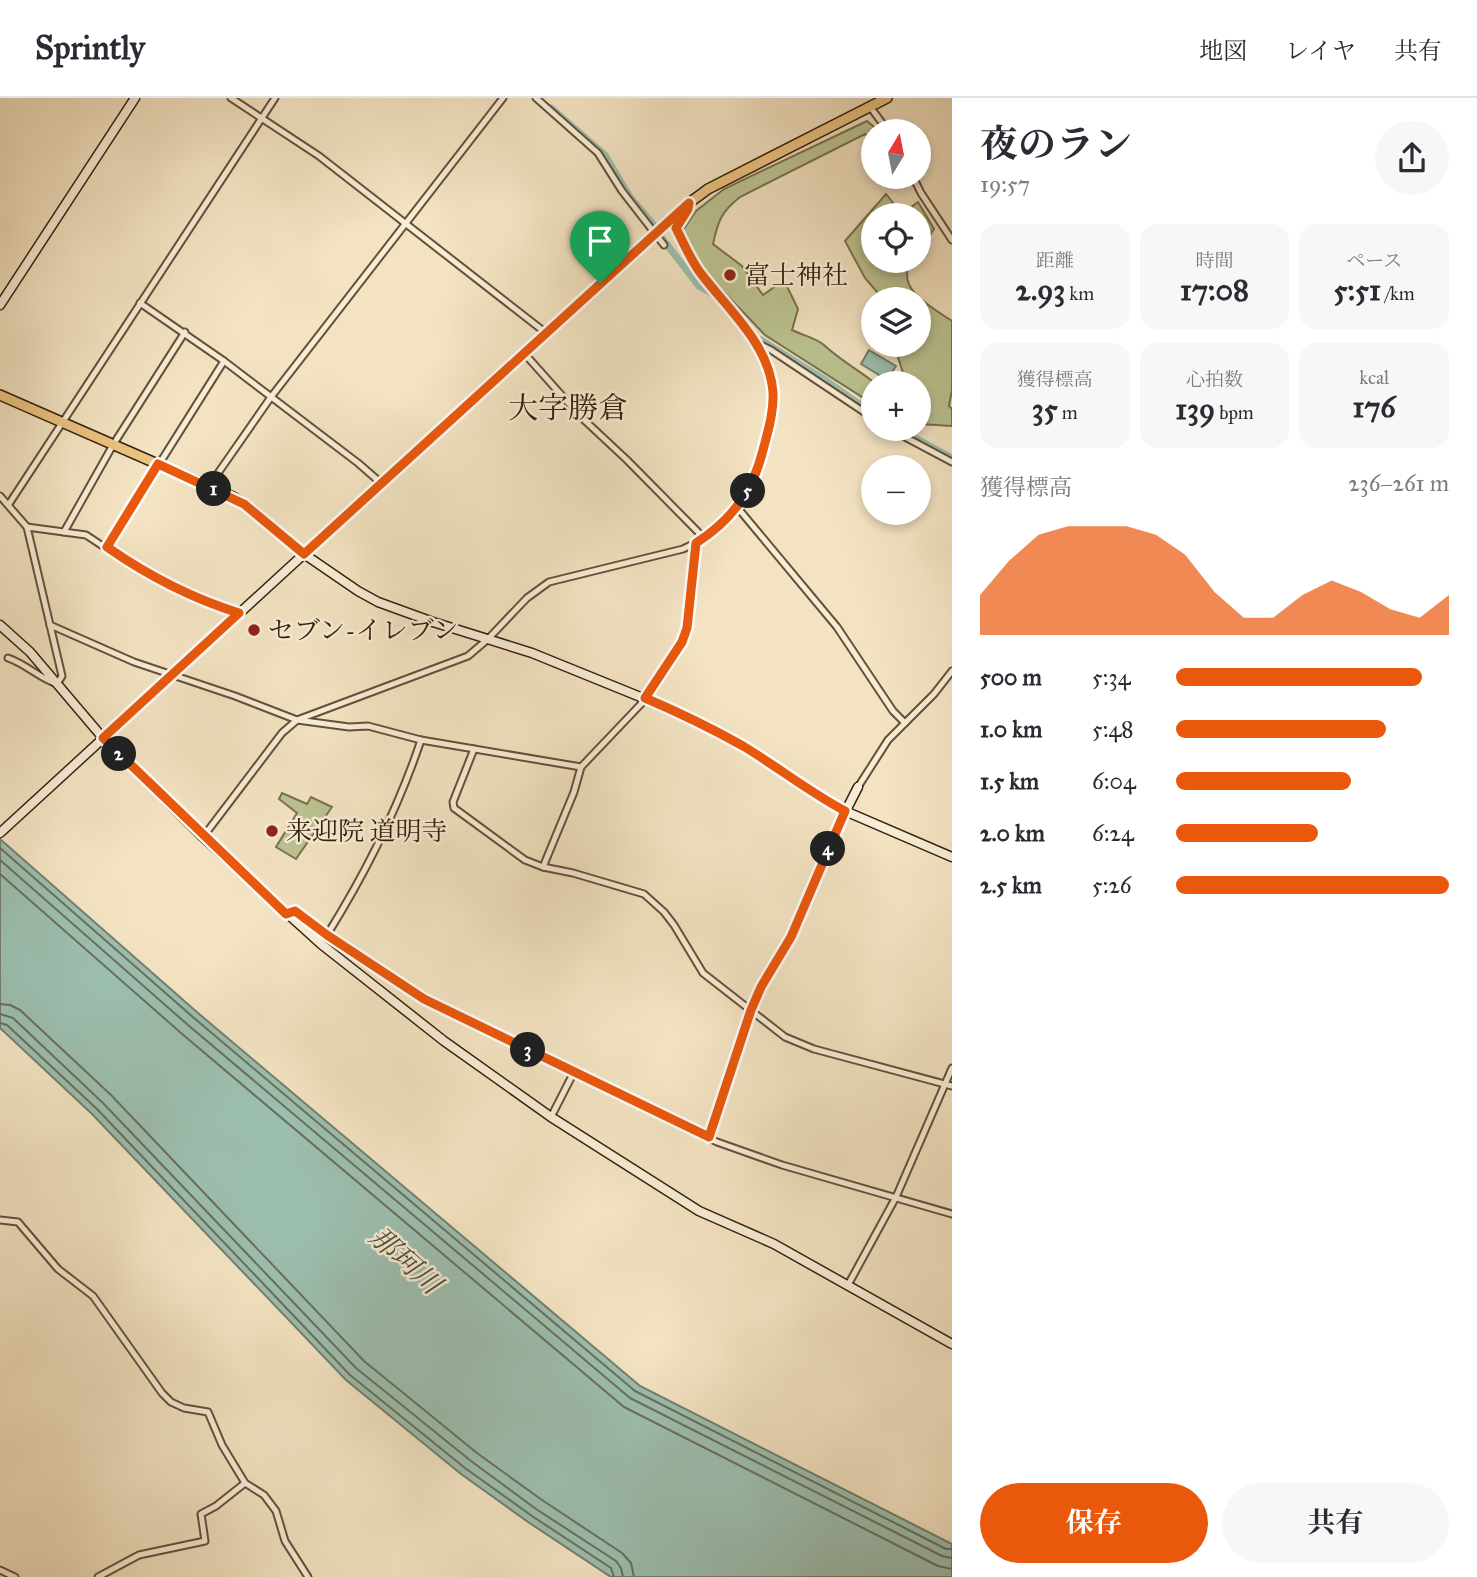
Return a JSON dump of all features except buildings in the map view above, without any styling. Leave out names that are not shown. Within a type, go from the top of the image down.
[{"type":"main road","points":[[0,395],[244,504],[304,554],[689,203],[708,189],[887,98]]},
{"type":"street","points":[[0,305],[135,98]]},
{"type":"street","points":[[231,98],[319,156],[546,332]]},
{"type":"street","points":[[9,504],[275,98]]},
{"type":"street","points":[[208,486],[271,397],[503,98]]},
{"type":"street","points":[[536,98],[597,153],[622,191],[664,245]]},
{"type":"street","points":[[871,108],[879,119]]},
{"type":"street","points":[[919,189],[952,240]]},
{"type":"street","points":[[203,836],[275,742],[297,720],[468,656],[527,598],[549,582],[673,553],[704,538],[737,507],[750,489],[758,471],[773,405],[771,380],[757,343],[697,269],[676,228],[689,203]]},
{"type":"street","points":[[140,303],[224,360],[358,463],[381,484]]},
{"type":"street","points":[[64,532],[113,445],[185,332]]},
{"type":"street","points":[[757,343],[861,410]]},
{"type":"street","points":[[523,352],[581,417],[704,538]]},
{"type":"street","points":[[107,547],[224,360]]},
{"type":"street","points":[[913,441],[952,462]]},
{"type":"street","points":[[0,496],[27,527],[62,676],[57,684]]},
{"type":"street","points":[[737,507],[837,627],[893,711],[905,723]]},
{"type":"street","points":[[27,527],[86,535],[142,572],[209,604],[239,613]]},
{"type":"street","points":[[542,867],[574,792],[581,767],[645,698],[682,642],[687,628],[696,543]]},
{"type":"street","points":[[0,833],[304,554],[378,602],[532,653],[645,698],[711,728],[845,811],[952,857]]},
{"type":"street","points":[[0,625],[30,652],[103,738],[203,836],[286,914],[422,1025],[497,1081],[699,1211],[774,1244],[952,1344]]},
{"type":"street","points":[[50,625],[102,649],[297,720],[349,727],[368,726],[421,740],[581,767]]},
{"type":"street","points":[[8,658],[57,684]]},
{"type":"street","points":[[709,1137],[751,1010],[761,987],[791,937],[845,811],[882,748],[934,694],[952,671]]},
{"type":"street","points":[[327,935],[352,894],[394,812],[421,740]]},
{"type":"street","points":[[474,749],[453,802],[454,808],[525,860],[644,894],[674,925],[703,973],[785,1037],[814,1049],[952,1086]]},
{"type":"street","points":[[286,914],[295,911],[424,999],[709,1137],[782,1165],[952,1214]]},
{"type":"street","points":[[848,1284],[896,1196],[952,1068]]},
{"type":"street","points":[[551,1117],[574,1072]]},
{"type":"street","points":[[0,1220],[18,1222],[58,1269],[93,1296],[148,1377],[171,1402],[184,1408],[208,1412],[222,1445],[245,1483],[264,1495],[276,1511],[285,1541],[308,1577]]},
{"type":"street","points":[[98,1577],[139,1555],[205,1541],[201,1514],[245,1483]]},
{"type":"street","points":[[0,1570],[15,1577]]},
{"type":"green space","points":[[861,124],[861,136],[740,197],[728,207],[721,218],[713,244],[742,266],[763,295],[784,280],[798,309],[792,330],[821,343],[861,373],[861,396],[765,335],[702,269],[683,230],[696,211],[724,189]]},
{"type":"green space","points":[[886,194],[893,203],[878,203]]},
{"type":"green space","points":[[861,223],[861,271],[845,241]]},
{"type":"green space","points":[[862,273],[907,273],[911,287],[873,287]]},
{"type":"green space","points":[[931,306],[952,321],[952,390],[949,406],[952,409],[952,426],[931,425],[931,371],[902,371],[898,357],[931,357]]},
{"type":"green space","points":[[282,793],[307,804],[311,797],[332,807],[296,859],[276,847],[297,813],[279,799]]},
{"type":"water","points":[[865,357],[881,357],[896,366],[893,371],[872,371],[861,364]]},
{"type":"water","name":"那珂川","points":[[0,839],[198,1013],[640,1386],[952,1544],[952,1577],[611,1577],[461,1474],[346,1380],[92,1114],[0,1028]]},
{"type":"waterway","points":[[551,108],[605,155],[630,197],[653,224]]},
{"type":"waterway","points":[[661,237],[699,286],[713,294]]},
{"type":"waterway","points":[[761,340],[861,405]]},
{"type":"waterway","points":[[921,441],[952,458]]},
{"type":"place","name":"富士神社","points":[[730,275]]},
{"type":"place","name":"セブン-イレブン","points":[[254,630]]},
{"type":"place","name":"来迎院 道明寺","points":[[272,831]]},
{"type":"district","name":"大字勝倉","points":[[568,408]]},
{"type":"route","points":[[689,203],[676,228],[697,269],[757,343],[766,364],[773,393],[771,420],[758,471],[750,489],[737,507],[717,528],[696,543],[687,628],[682,642],[645,698],[711,728],[745,747],[806,789],[845,811],[791,937],[761,987],[751,1010],[709,1137],[424,999],[295,911],[286,914],[103,738],[239,613],[209,604],[142,572],[107,547],[158,464],[233,497],[304,554],[600,283],[689,203]]}]
